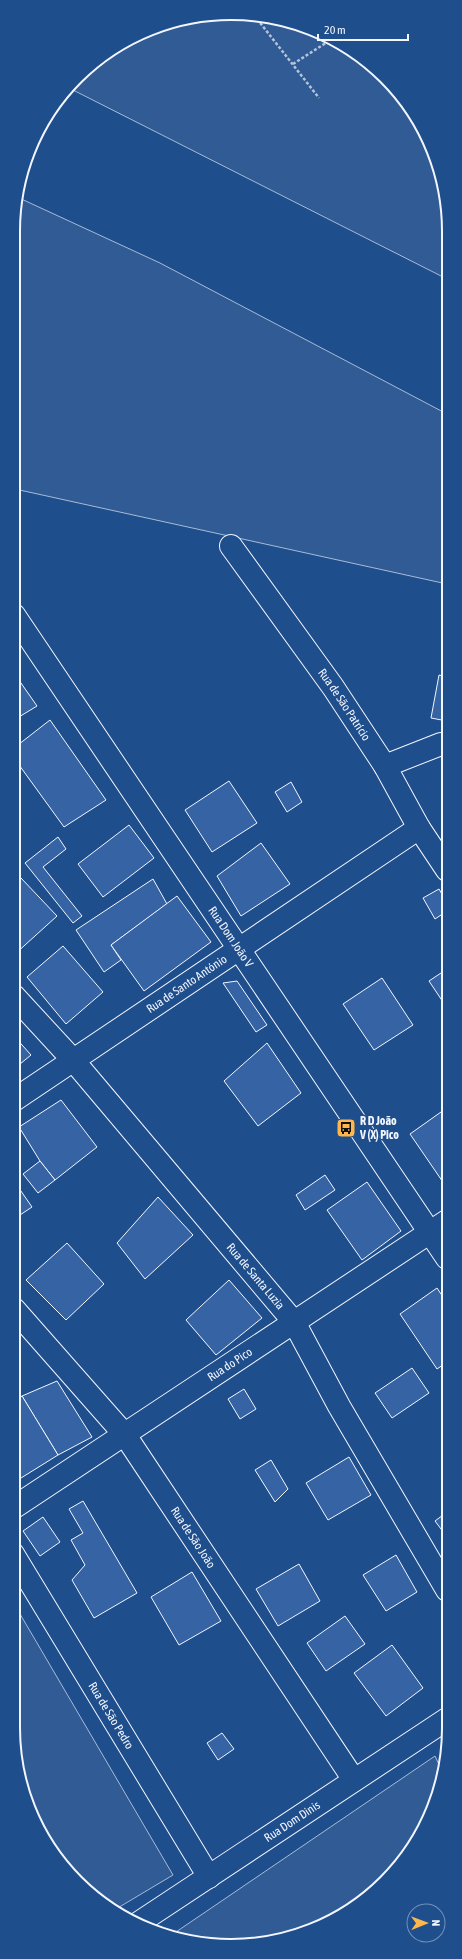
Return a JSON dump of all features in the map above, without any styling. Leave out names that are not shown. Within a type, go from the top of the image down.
[{"type":"street","name":"Rua de São Patrício","points":[[231,546],[333,687],[385,766],[420,828],[442,862]]},
{"type":"street","name":"Rua Dom João V","points":[[20,624],[238,949],[438,1227],[442,1241]]},
{"type":"street","points":[[385,766],[442,744]]},
{"type":"street","name":"Rua de Santo António","points":[[20,1096],[420,828]]},
{"type":"street","name":"Rua de Santa Luzia","points":[[20,1003],[73,1060],[294,1322],[340,1406],[442,1581]]},
{"type":"street","name":"Rua do Pico","points":[[20,1503],[438,1227]]},
{"type":"street","name":"Rua de São João","points":[[20,1316],[125,1434],[354,1780]]},
{"type":"street","name":"Rua de São Pedro","points":[[20,1566],[209,1877]]},
{"type":"street","name":"Rua Dom Dinis","points":[[144,1920],[442,1721]]},
{"type":"path","points":[[260,22],[319,98]]},
{"type":"path","points":[[293,64],[326,43]]},
{"type":"shaded area","points":[[217,20],[245,20],[272,24],[299,31],[336,48],[370,72],[390,92],[414,126],[426,150],[435,176],[442,217],[442,276],[74,90],[92,72],[126,48],[163,31],[190,24]]},
{"type":"shaded area","points":[[23,200],[160,263],[442,411],[442,583],[20,490],[20,217]]},
{"type":"shaded area","points":[[20,1614],[173,1875],[119,1907],[92,1887],[72,1867],[48,1834],[36,1809],[27,1783],[20,1742]]},
{"type":"shaded area","points":[[435,1756],[439,1764],[435,1783],[426,1809],[414,1834],[390,1867],[370,1887],[348,1903],[312,1923],[272,1935],[245,1939],[217,1939],[176,1932]]},
{"type":"building","points":[[439,675],[442,676],[442,720],[431,718]]},
{"type":"building","points":[[20,682],[37,706],[20,716]]},
{"type":"building","points":[[50,720],[106,800],[64,827],[20,766],[20,743]]},
{"type":"building","points":[[229,781],[257,823],[212,852],[185,810]]},
{"type":"building","points":[[291,782],[302,802],[287,812],[275,792]]},
{"type":"building","points":[[129,825],[154,858],[103,897],[78,864]]},
{"type":"building","points":[[58,837],[66,849],[43,867],[82,916],[73,923],[25,863]]},
{"type":"building","points":[[261,843],[290,884],[241,916],[217,876]]},
{"type":"building","points":[[21,878],[57,916],[20,950]]},
{"type":"building","points":[[153,879],[167,904],[111,945],[121,960],[104,972],[76,930]]},
{"type":"building","points":[[439,889],[442,894],[442,914],[435,919],[423,898]]},
{"type":"building","points":[[177,896],[211,942],[144,991],[111,945]]},
{"type":"building","points":[[63,946],[103,992],[66,1024],[27,977]]},
{"type":"building","points":[[442,972],[442,1000],[429,981]]},
{"type":"building","points":[[382,978],[413,1025],[374,1050],[343,1004]]},
{"type":"building","points":[[237,981],[267,1025],[256,1032],[223,983]]},
{"type":"building","points":[[20,1043],[31,1055],[20,1064]]},
{"type":"building","points":[[267,1043],[301,1093],[258,1126],[224,1081]]},
{"type":"building","points":[[61,1100],[97,1147],[55,1180],[40,1161],[20,1126]]},
{"type":"building","points":[[441,1112],[442,1113],[442,1181],[410,1134]]},
{"type":"building","points":[[40,1161],[55,1180],[38,1193],[23,1174]]},
{"type":"building","points":[[325,1175],[335,1190],[305,1210],[296,1195]]},
{"type":"building","points":[[367,1182],[401,1231],[362,1260],[327,1210]]},
{"type":"building","points":[[20,1190],[32,1207],[20,1215]]},
{"type":"building","points":[[158,1197],[193,1235],[145,1279],[117,1243]]},
{"type":"building","points":[[67,1243],[104,1284],[66,1320],[26,1280]]},
{"type":"building","points":[[229,1280],[262,1318],[216,1355],[186,1320]]},
{"type":"building","points":[[437,1288],[442,1296],[442,1366],[437,1369],[400,1314]]},
{"type":"building","points":[[412,1368],[429,1393],[392,1418],[375,1393]]},
{"type":"building","points":[[57,1381],[92,1437],[58,1455],[22,1396]]},
{"type":"building","points":[[244,1389],[256,1409],[240,1419],[228,1399]]},
{"type":"building","points":[[22,1396],[58,1455],[20,1479],[20,1397]]},
{"type":"building","points":[[349,1457],[371,1495],[328,1520],[306,1483]]},
{"type":"building","points":[[271,1460],[288,1489],[275,1502],[255,1470]]},
{"type":"building","points":[[83,1501],[137,1593],[94,1618],[72,1580],[85,1565],[71,1540],[83,1533],[69,1509]]},
{"type":"building","points":[[442,1516],[442,1530],[435,1521]]},
{"type":"building","points":[[43,1517],[60,1542],[40,1556],[23,1531]]},
{"type":"building","points":[[396,1555],[417,1592],[386,1611],[363,1575]]},
{"type":"building","points":[[299,1564],[320,1601],[278,1626],[256,1589]]},
{"type":"building","points":[[192,1572],[221,1621],[179,1645],[151,1597]]},
{"type":"building","points":[[345,1616],[365,1644],[326,1671],[307,1643]]},
{"type":"building","points":[[392,1645],[423,1688],[386,1716],[354,1673]]},
{"type":"building","points":[[222,1733],[234,1749],[218,1760],[207,1743]]},
{"type":"place","name":"R D João V (X) Pico","points":[[346,1128]]}]
